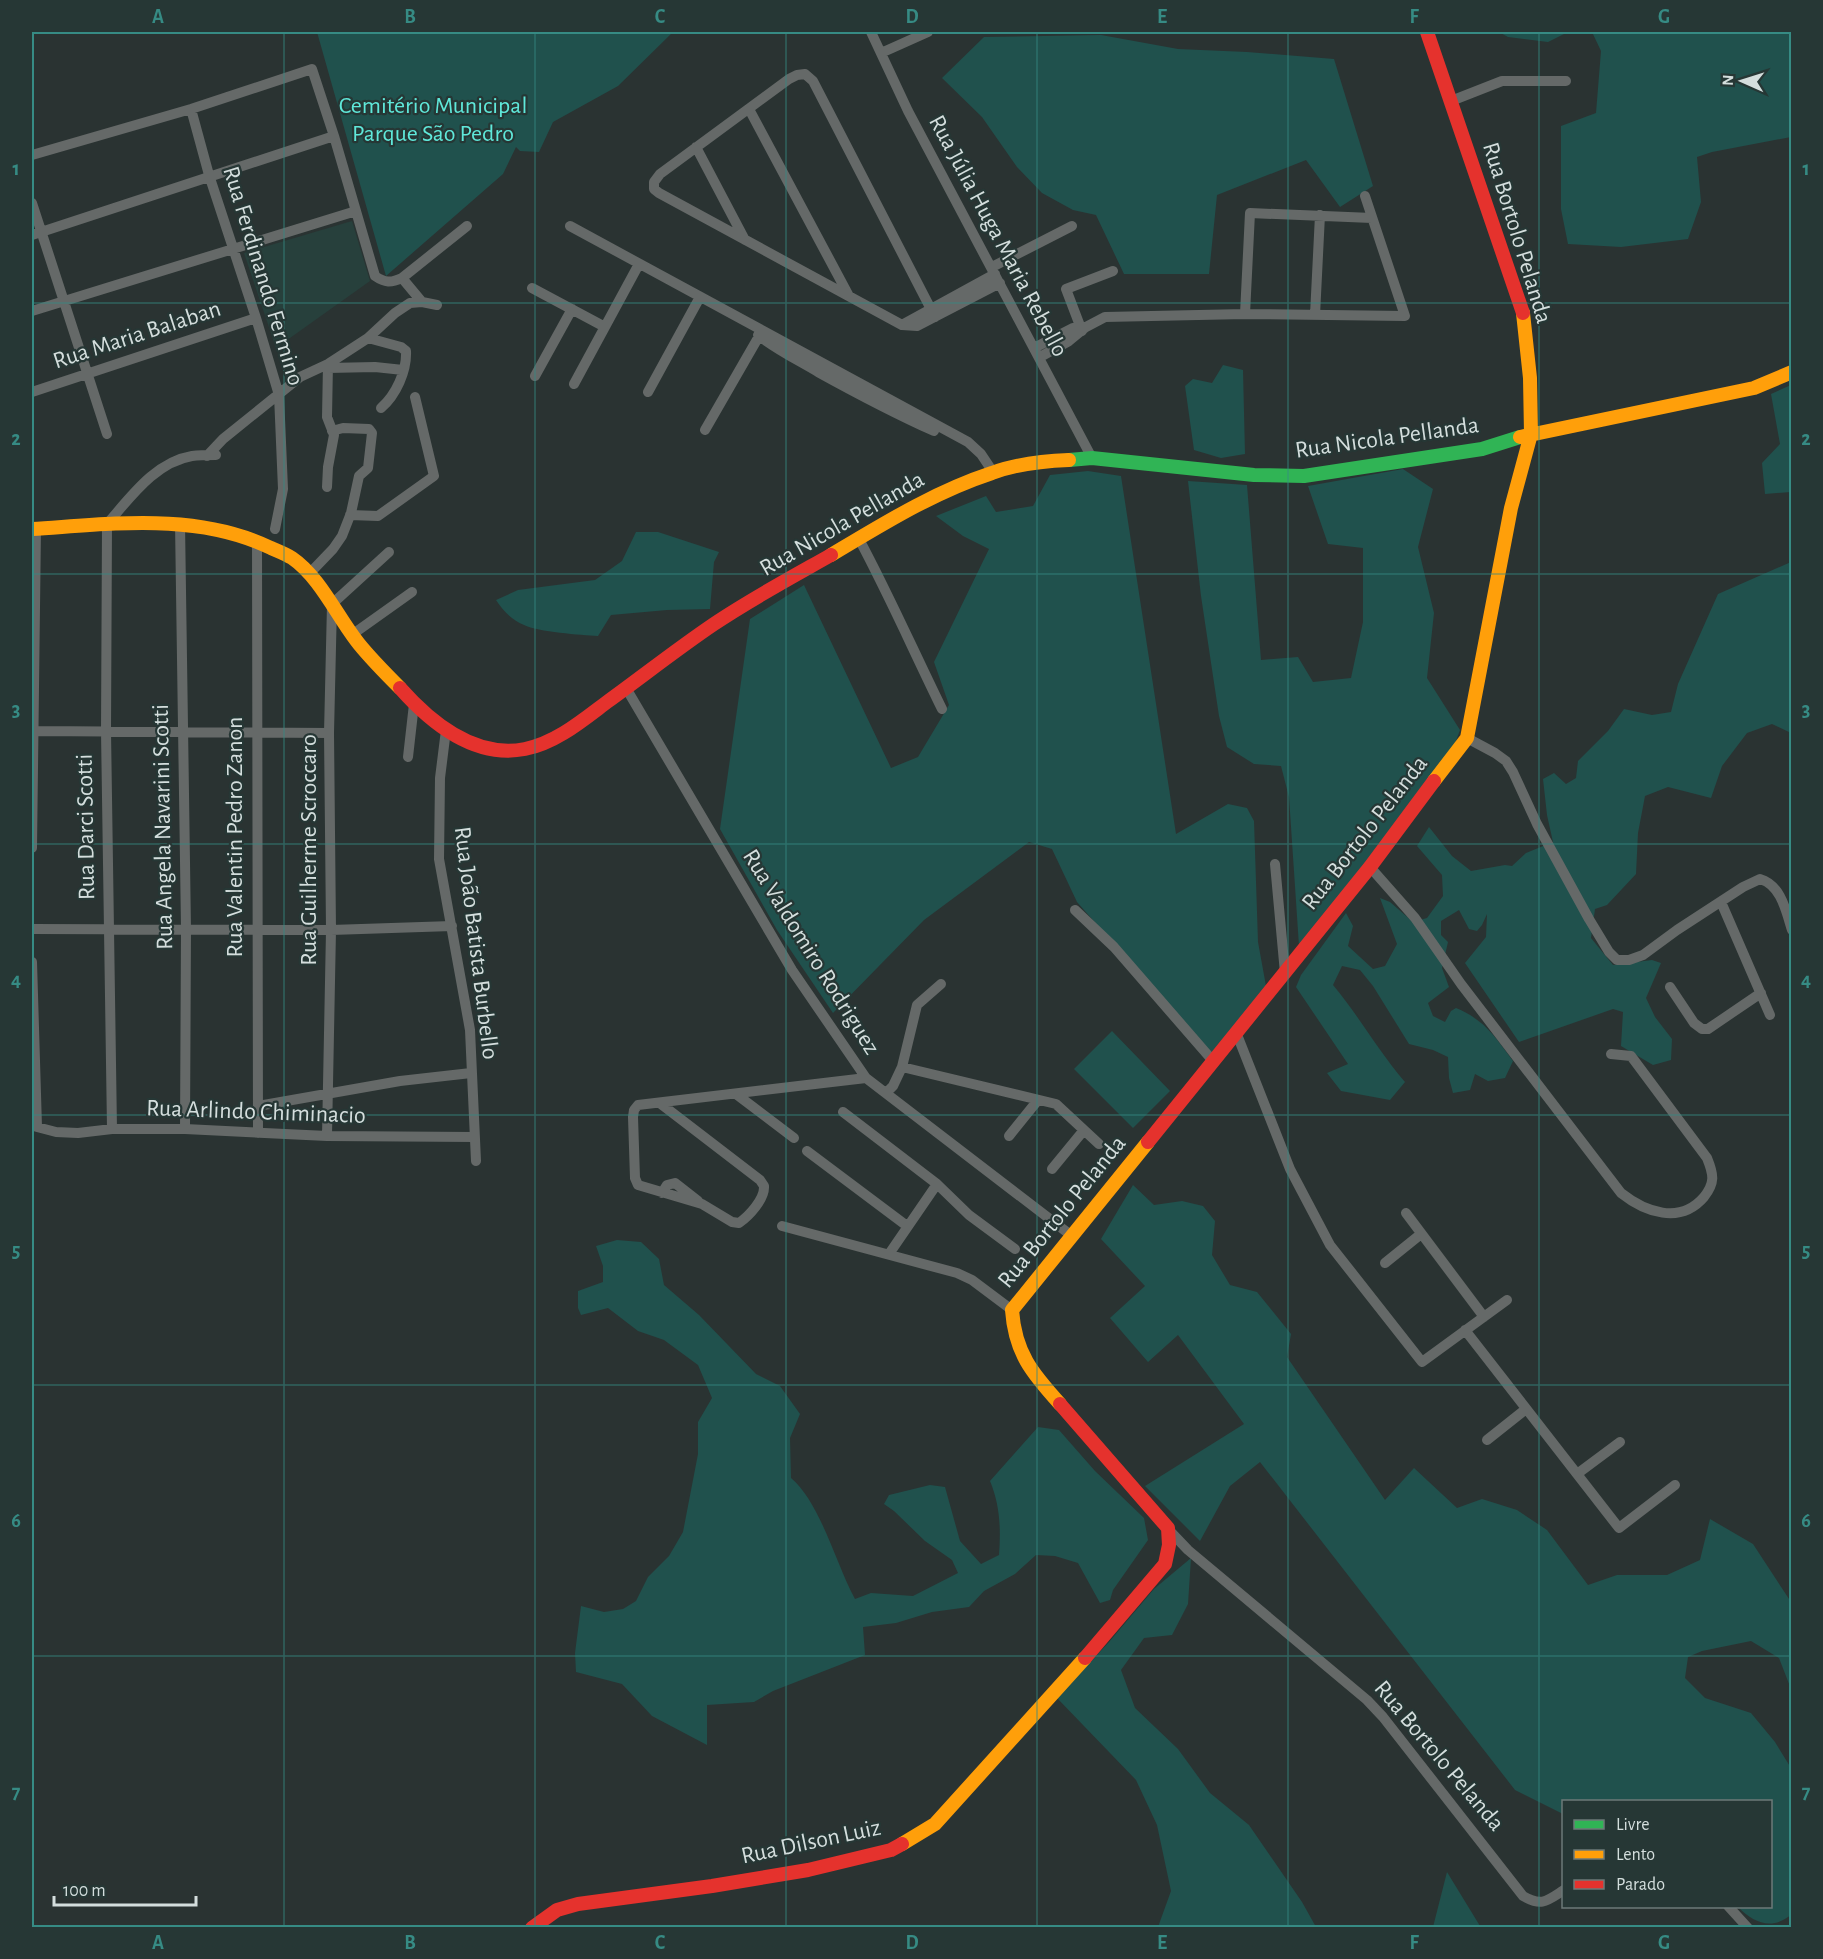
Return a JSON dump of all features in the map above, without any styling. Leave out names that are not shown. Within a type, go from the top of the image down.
[{"type":"street","name":"Rua Júlia Huga Maria Rebello","points":[[871,32],[908,111],[1092,458]]},
{"type":"street","points":[[881,54],[928,32]]},
{"type":"street","name":"Rua Bortolo Pelanda","points":[[1427,32],[1525,318],[1531,434],[1511,508],[1467,738],[1370,867],[1012,1310],[1013,1330],[1019,1353],[1035,1376],[1188,1551],[1375,1708],[1523,1896],[1538,1903],[1548,1901],[1562,1891]]},
{"type":"street","points":[[32,155],[191,109],[312,69],[334,135],[375,276],[385,282],[402,278],[467,226]]},
{"type":"street","points":[[933,313],[809,76],[803,73],[793,76],[696,147],[657,177],[653,185],[654,189],[902,325],[933,313],[1072,226]]},
{"type":"street","points":[[1451,101],[1502,81],[1566,81]]},
{"type":"street","name":"Rua Ferdinando Fermino","points":[[191,109],[209,175],[279,395],[283,489],[275,530]]},
{"type":"street","points":[[749,109],[849,297]]},
{"type":"street","points":[[36,234],[334,135]]},
{"type":"street","points":[[696,147],[745,240]]},
{"type":"street","points":[[1037,352],[1069,341],[1082,329],[1105,317],[1245,314],[1406,316],[1365,195]]},
{"type":"street","points":[[32,203],[36,234],[64,302],[107,434]]},
{"type":"street","points":[[32,311],[356,211]]},
{"type":"street","points":[[1245,314],[1250,213],[1372,218]]},
{"type":"street","points":[[1315,315],[1320,215]]},
{"type":"street","points":[[570,226],[747,323],[760,334],[833,375],[949,435],[968,442],[978,451],[993,472]]},
{"type":"street","points":[[574,384],[639,264]]},
{"type":"street","points":[[1082,329],[1066,289],[1113,272]]},
{"type":"street","points":[[402,278],[422,302]]},
{"type":"street","points":[[532,288],[605,327]]},
{"type":"street","points":[[648,392],[700,297]]},
{"type":"street","points":[[107,524],[148,480],[162,469],[176,461],[211,455],[222,440],[300,377],[328,366],[368,338],[402,308],[410,303],[422,302],[437,305]]},
{"type":"street","points":[[535,376],[572,309]]},
{"type":"street","name":"Rua Maria Balaban","points":[[32,392],[256,318]]},
{"type":"street","points":[[705,430],[760,334]]},
{"type":"street","points":[[368,338],[401,347],[406,351],[397,388],[381,408]]},
{"type":"street","points":[[328,366],[403,370]]},
{"type":"street","points":[[327,488],[334,435],[327,417],[328,366]]},
{"type":"street","name":"Rua Nicola Pellanda","points":[[34,528],[180,523],[238,534],[257,541],[292,558],[309,574],[353,634],[414,704],[446,730],[466,742],[494,749],[524,749],[550,740],[588,716],[714,624],[806,569],[923,501],[993,472],[1048,461],[1092,458],[1254,475],[1304,476],[1482,449],[1531,434],[1754,388],[1791,372]]},
{"type":"street","points":[[350,515],[378,516],[434,476],[415,397]]},
{"type":"street","points":[[309,574],[342,536],[350,515],[358,476],[368,468],[369,462],[372,433],[369,429],[343,428],[332,431]]},
{"type":"street","name":"Rua Angela Navarini Scotti","points":[[180,523],[186,929],[185,1130]]},
{"type":"street","name":"Rua Darci Scotti","points":[[107,524],[106,731],[112,1129]]},
{"type":"street","points":[[32,848],[34,528]]},
{"type":"street","points":[[859,539],[882,580],[942,709]]},
{"type":"street","name":"Rua Valentin Pedro Zanon","points":[[257,541],[258,1133]]},
{"type":"street","points":[[332,604],[389,552]]},
{"type":"street","points":[[353,634],[412,592]]},
{"type":"street","name":"Rua Guilherme Scroccaro","points":[[327,1136],[331,930],[329,733],[332,604]]},
{"type":"street","name":"Rua Valdomiro Rodriguez","points":[[626,688],[792,970],[866,1078],[1072,1236]]},
{"type":"street","points":[[408,757],[414,704]]},
{"type":"street","name":"Rua João Batista Burbello","points":[[446,730],[440,778],[439,859],[470,1030],[476,1161]]},
{"type":"street","points":[[33,731],[329,733]]},
{"type":"street","points":[[1467,738],[1495,753],[1506,761],[1514,772],[1537,824],[1589,919],[1609,952],[1617,960],[1629,960],[1643,955],[1754,880],[1766,881],[1772,885],[1785,908],[1791,930]]},
{"type":"street","points":[[1275,864],[1285,973]]},
{"type":"street","points":[[1370,867],[1415,918],[1461,984],[1621,1193],[1637,1205],[1650,1210],[1676,1214],[1691,1209],[1713,1184],[1713,1173],[1707,1158],[1631,1056],[1611,1054]]},
{"type":"street","points":[[1721,902],[1770,1015]]},
{"type":"street","points":[[1075,910],[1114,947],[1213,1061]]},
{"type":"street","points":[[32,928],[331,930],[452,926]]},
{"type":"street","name":"Rua Arlindo Chiminacio","points":[[32,962],[37,1127],[56,1132],[78,1133],[112,1129],[327,1136],[474,1137]]},
{"type":"street","points":[[886,1093],[902,1068],[917,1005],[941,984]]},
{"type":"street","points":[[1671,987],[1694,1023],[1702,1029],[1708,1029],[1761,993]]},
{"type":"street","points":[[1236,1032],[1290,1169],[1330,1245],[1422,1362],[1507,1300]]},
{"type":"street","points":[[902,1068],[1056,1104],[1099,1144]]},
{"type":"street","points":[[258,1106],[400,1081],[471,1073]]},
{"type":"street","points":[[661,1104],[760,1180],[765,1188],[762,1197],[747,1216],[738,1223],[732,1222],[702,1204],[640,1186],[635,1178],[634,1110],[638,1106],[866,1078]]},
{"type":"street","points":[[736,1094],[794,1138]]},
{"type":"street","points":[[1009,1136],[1038,1100]]},
{"type":"street","points":[[843,1112],[937,1184],[969,1215],[1016,1249]]},
{"type":"street","points":[[1052,1169],[1084,1130]]},
{"type":"street","points":[[807,1151],[907,1226]]},
{"type":"street","points":[[889,1254],[937,1184]]},
{"type":"street","points":[[1406,1213],[1484,1317]]},
{"type":"street","points":[[782,1226],[965,1276],[1012,1310]]},
{"type":"street","points":[[1385,1263],[1421,1234]]},
{"type":"street","points":[[1465,1330],[1619,1528],[1675,1485]]},
{"type":"street","points":[[1487,1440],[1526,1409]]},
{"type":"street","points":[[1577,1474],[1620,1442]]},
{"type":"street","points":[[1164,1564],[1169,1545],[1168,1528]]},
{"type":"street","points":[[1164,1564],[1181,1552],[1188,1551]]},
{"type":"street","name":"Rua Dilson Luiz","points":[[532,1928],[557,1910],[578,1904],[808,1870],[891,1850],[935,1824],[1043,1706],[1164,1564]]},
{"type":"street","points":[[1730,1908],[1748,1928]]},
{"type":"shaded area","points":[[352,221],[370,281],[276,348],[244,253]]},
{"type":"green space","name":"Cemitério Municipal Parque São Pedro","points":[[317,32],[673,32],[618,86],[553,122],[539,152],[520,151],[516,147],[503,174],[386,276]]},
{"type":"green space","points":[[1499,32],[1568,32],[1548,42],[1508,37]]},
{"type":"green space","points":[[1592,32],[1791,32],[1791,137],[1697,157],[1701,202],[1688,239],[1621,247],[1568,244],[1561,209],[1561,126],[1596,113],[1601,51]]},
{"type":"green space","points":[[1101,35],[1178,49],[1334,59],[1373,186],[1340,207],[1306,160],[1217,195],[1209,274],[1124,274],[1096,215],[1073,210],[1042,193],[1017,167],[982,117],[942,78],[984,37]]},
{"type":"green space","points":[[1223,365],[1243,370],[1245,454],[1221,458],[1194,450],[1185,386],[1193,379],[1212,383]]},
{"type":"green space","points":[[1791,385],[1791,492],[1765,494],[1762,463],[1780,444],[1771,394]]},
{"type":"green space","points":[[1403,469],[1433,489],[1418,547],[1434,613],[1427,678],[1460,730],[1450,757],[1299,946],[1289,797],[1281,766],[1254,764],[1227,747],[1219,716],[1201,596],[1188,481],[1247,485],[1261,660],[1298,657],[1313,682],[1351,678],[1363,622],[1363,548],[1328,544],[1308,486]]},
{"type":"green space","points":[[1088,471],[1121,476],[1176,834],[1228,804],[1247,808],[1254,821],[1258,942],[1266,986],[1213,1056],[1077,902],[1052,849],[1029,842],[924,920],[833,1013],[777,930],[720,829],[750,619],[804,585],[891,768],[918,757],[949,705],[934,662],[989,549],[963,536],[936,516],[986,496],[996,512],[1033,506],[1050,475]]},
{"type":"green space","points":[[636,532],[658,532],[719,552],[714,562],[710,609],[611,615],[598,636],[539,630],[512,618],[496,600],[518,590],[595,580],[622,561]]},
{"type":"green space","points":[[1791,562],[1791,733],[1772,724],[1747,733],[1722,766],[1711,798],[1668,787],[1645,796],[1638,833],[1636,874],[1607,905],[1595,909],[1591,938],[1613,965],[1652,960],[1661,963],[1646,998],[1655,1017],[1672,1039],[1671,1060],[1653,1065],[1621,1046],[1623,1012],[1613,1009],[1519,1042],[1465,963],[1486,937],[1487,914],[1477,931],[1469,929],[1459,910],[1441,921],[1441,935],[1448,942],[1442,968],[1449,987],[1428,1003],[1433,1016],[1445,1022],[1451,1011],[1456,1008],[1475,1018],[1489,1030],[1513,1061],[1505,1078],[1488,1081],[1475,1074],[1470,1090],[1453,1093],[1449,1078],[1448,1057],[1433,1050],[1409,1044],[1373,986],[1360,970],[1342,966],[1333,985],[1405,1082],[1390,1100],[1341,1091],[1327,1073],[1348,1064],[1296,987],[1301,975],[1346,913],[1353,926],[1348,946],[1373,969],[1385,966],[1397,944],[1380,898],[1390,902],[1413,922],[1427,918],[1443,896],[1442,875],[1417,846],[1429,827],[1452,856],[1471,871],[1505,865],[1512,866],[1526,853],[1553,842],[1543,779],[1554,773],[1566,784],[1576,778],[1578,761],[1608,731],[1624,709],[1652,715],[1671,712],[1678,684],[1718,594]]},
{"type":"green space","points":[[1112,1031],[1170,1091],[1133,1128],[1074,1069]]},
{"type":"green space","points":[[1133,1185],[1154,1205],[1182,1201],[1203,1206],[1215,1221],[1212,1255],[1230,1285],[1257,1292],[1291,1334],[1287,1357],[1385,1500],[1414,1468],[1457,1508],[1482,1499],[1517,1510],[1547,1530],[1588,1585],[1617,1575],[1667,1575],[1700,1560],[1710,1519],[1753,1544],[1791,1602],[1791,1689],[1779,1658],[1751,1641],[1702,1651],[1688,1657],[1685,1678],[1705,1698],[1751,1713],[1775,1742],[1791,1768],[1792,1914],[1777,1922],[1764,1923],[1750,1917],[1739,1908],[1772,1908],[1772,1800],[1562,1800],[1562,1814],[1515,1790],[1260,1462],[1230,1486],[1200,1541],[1145,1486],[1244,1424],[1178,1335],[1148,1362],[1110,1318],[1145,1286],[1101,1239]]},
{"type":"green space","points":[[617,1240],[641,1242],[659,1259],[664,1285],[699,1315],[756,1374],[780,1386],[800,1414],[790,1438],[791,1478],[811,1502],[855,1599],[871,1593],[913,1596],[958,1573],[952,1560],[925,1541],[884,1504],[889,1495],[930,1485],[945,1487],[960,1541],[981,1564],[999,1555],[999,1517],[990,1481],[1038,1427],[1059,1430],[1095,1471],[1144,1518],[1148,1540],[1113,1590],[1110,1600],[1100,1603],[1078,1563],[1055,1556],[1036,1555],[1015,1574],[984,1591],[969,1607],[932,1612],[896,1623],[863,1627],[865,1655],[773,1691],[754,1702],[707,1705],[707,1745],[652,1716],[622,1684],[576,1672],[575,1653],[581,1606],[604,1612],[623,1609],[636,1601],[648,1577],[669,1556],[683,1532],[698,1454],[698,1422],[712,1398],[698,1365],[664,1340],[638,1331],[608,1308],[581,1315],[578,1308],[578,1291],[603,1282],[603,1266],[596,1246]]},
{"type":"green space","points":[[1191,1558],[1188,1604],[1172,1635],[1144,1638],[1121,1670],[1135,1708],[1178,1749],[1210,1793],[1249,1825],[1302,1902],[1316,1927],[1158,1927],[1171,1891],[1157,1825],[1136,1780],[1057,1698],[1154,1589]]},
{"type":"green space","points":[[1447,1872],[1480,1926],[1480,1927],[1433,1927]]},
{"type":"traffic: fast","points":[[1069,460],[1092,458],[1254,475],[1304,476],[1482,449],[1520,437]]},
{"type":"traffic: slow","points":[[1434,781],[1467,738],[1511,508],[1531,434],[1530,378],[1523,313]]},
{"type":"traffic: slow","points":[[1520,437],[1754,388],[1792,372]]},
{"type":"traffic: slow","points":[[831,555],[950,489],[1020,465],[1069,460]]},
{"type":"traffic: slow","points":[[32,529],[123,523],[184,525],[214,529],[279,551],[292,558],[311,576],[351,634],[400,688]]},
{"type":"traffic: slow","points":[[1060,1404],[1027,1362],[1017,1338],[1012,1310],[1148,1142]]},
{"type":"traffic: slow","points":[[902,1844],[935,1824],[1085,1658]]},
{"type":"traffic: jam","points":[[1427,32],[1523,313]]},
{"type":"traffic: jam","points":[[400,688],[425,714],[471,743],[488,749],[506,751],[536,746],[548,742],[579,723],[728,615],[831,555]]},
{"type":"traffic: jam","points":[[1148,1142],[1370,867],[1434,781]]},
{"type":"traffic: jam","points":[[1060,1404],[1168,1528],[1169,1545],[1165,1564],[1085,1658]]},
{"type":"traffic: jam","points":[[532,1928],[557,1910],[578,1904],[808,1870],[891,1850],[902,1844]]}]
